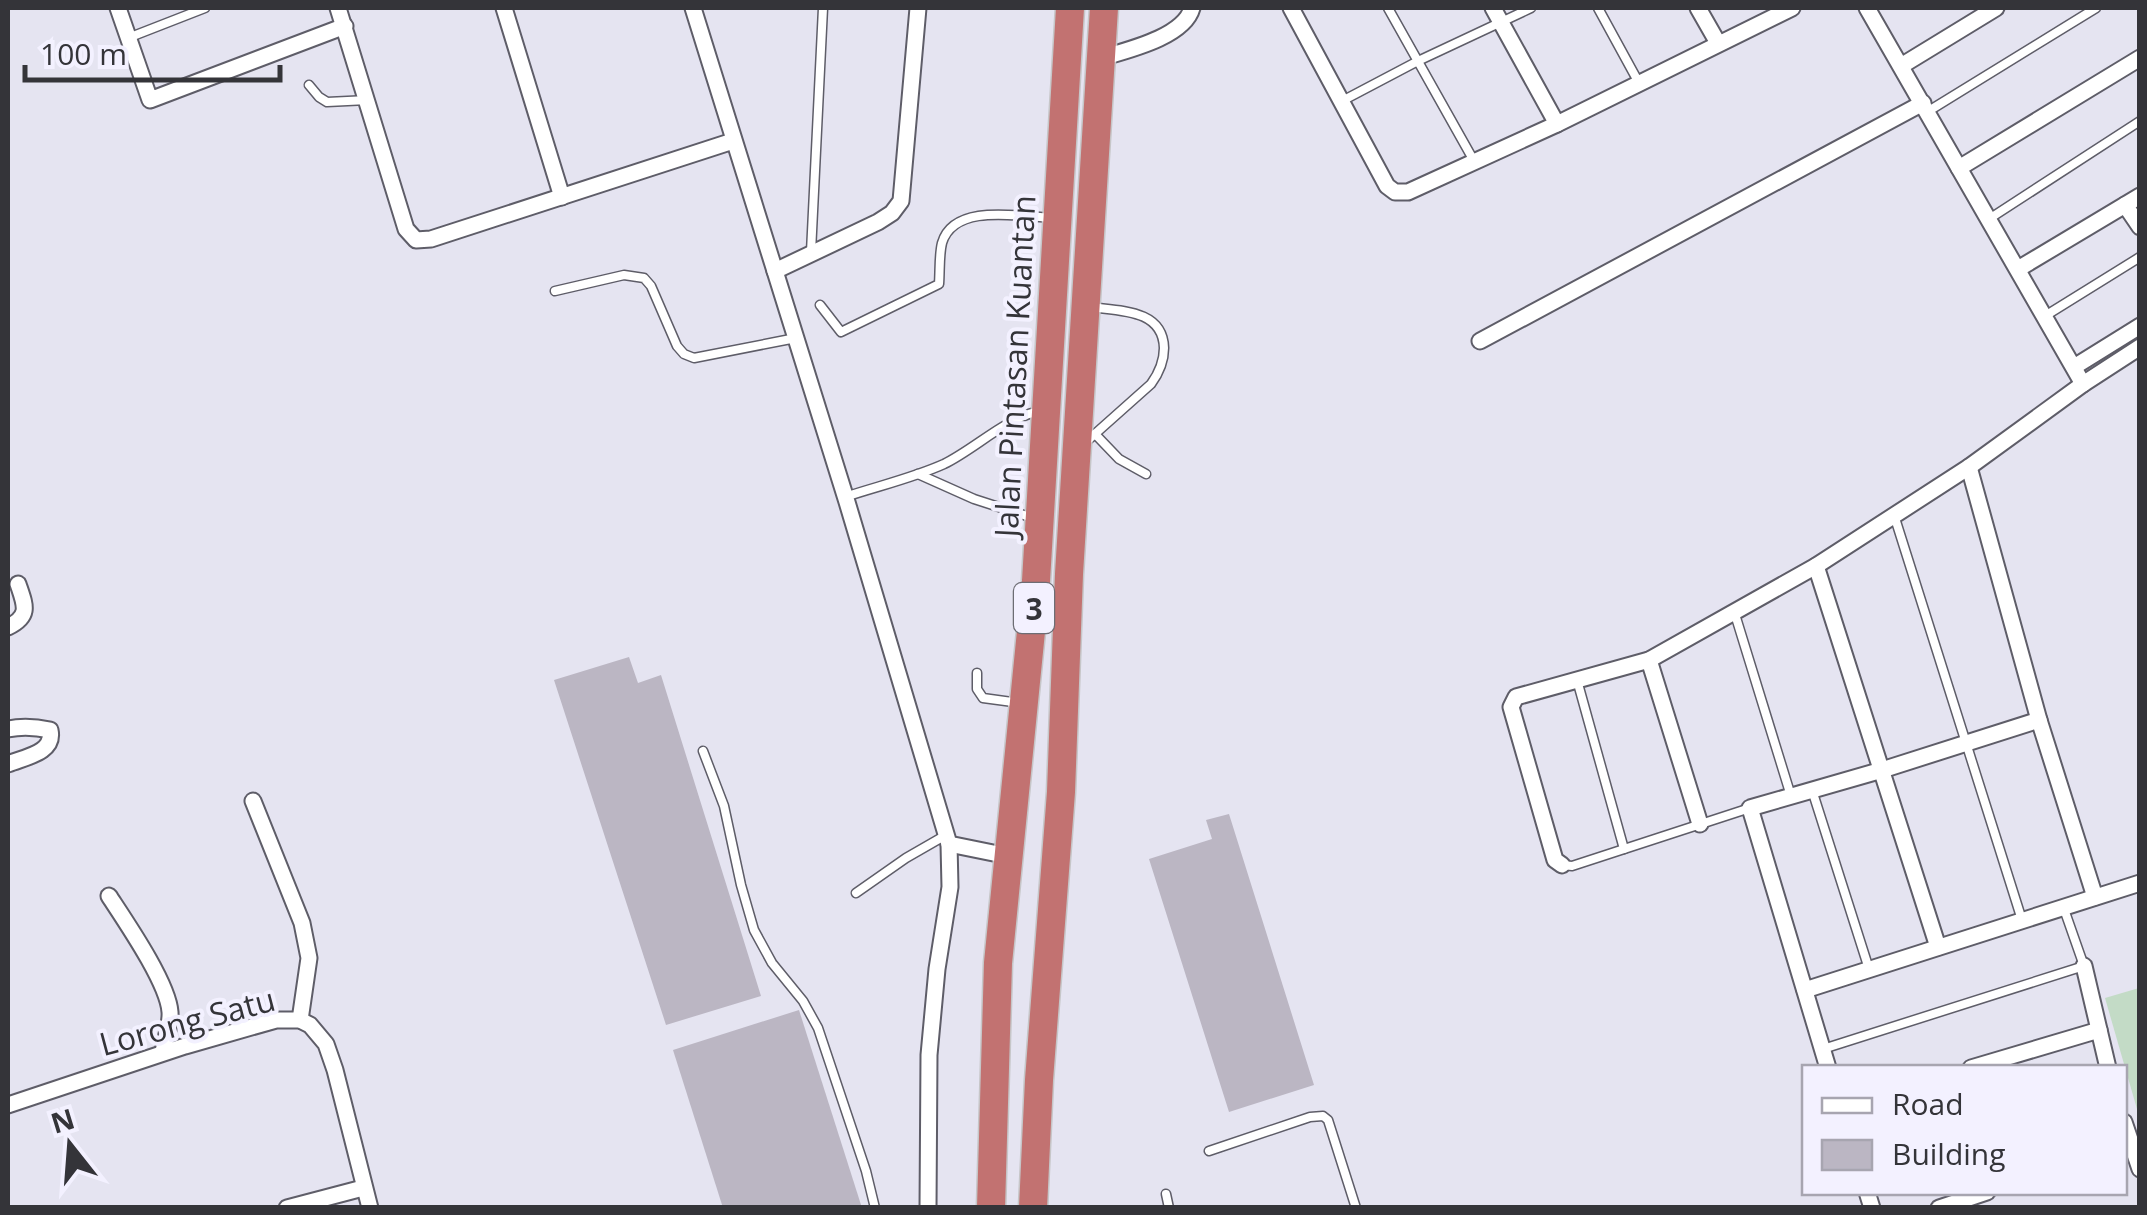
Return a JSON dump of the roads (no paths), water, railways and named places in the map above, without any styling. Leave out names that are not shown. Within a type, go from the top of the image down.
[{"type":"highway","name":"Jalan Pintasan Kuantan","points":[[990,1208],[998,963],[1040,520],[1070,8]]},
{"type":"highway","name":"Jalan Pintasan Kuantan","points":[[1033,1208],[1085,442],[1084,306],[1104,8]]},
{"type":"street","points":[[118,8],[150,100],[345,26]]},
{"type":"street","points":[[338,8],[406,228],[416,240],[431,239],[733,141]]},
{"type":"street","points":[[504,8],[562,197]]},
{"type":"street","points":[[693,8],[948,840],[950,887],[936,969],[929,1055],[928,1208]]},
{"type":"street","points":[[775,271],[878,222],[901,201],[918,8]]},
{"type":"street","points":[[1102,58],[1150,42],[1183,24],[1192,8]]},
{"type":"street","points":[[1291,8],[1387,186],[1395,192],[1408,192],[1475,163],[1785,9]]},
{"type":"street","points":[[1493,8],[1557,124]]},
{"type":"street","points":[[1698,8],[1718,43]]},
{"type":"street","points":[[1902,66],[1996,8]]},
{"type":"street","points":[[1873,10],[2083,384]]},
{"type":"street","points":[[1959,168],[2140,58]]},
{"type":"street","points":[[1480,341],[1925,107]]},
{"type":"street","points":[[2018,269],[2132,201],[2140,227]]},
{"type":"street","points":[[2074,367],[2140,326]]},
{"type":"street","points":[[1562,865],[1555,860],[1510,707],[1516,697],[1649,660],[1816,566],[1969,467],[2083,384],[2137,354]]},
{"type":"street","points":[[1969,467],[2039,720],[2095,897]]},
{"type":"street","points":[[1816,566],[1938,947]]},
{"type":"street","points":[[8,627],[20,620],[25,610],[18,584]]},
{"type":"street","points":[[1649,660],[1700,824]]},
{"type":"street","points":[[1827,1065],[1750,808],[2039,720]]},
{"type":"street","points":[[8,729],[39,728],[50,730],[53,736],[45,749],[8,764]]},
{"type":"street","points":[[253,802],[302,923],[309,958],[300,1020]]},
{"type":"street","points":[[948,840],[1008,856]]},
{"type":"street","points":[[1805,990],[2140,883]]},
{"type":"street","points":[[109,896],[144,951],[167,1002],[170,1013],[162,1052]]},
{"type":"street","points":[[2084,966],[2107,1065]]},
{"type":"street","name":"Lorong Satu","points":[[8,1105],[162,1052],[276,1020],[300,1020],[310,1025],[326,1044],[370,1208]]},
{"type":"street","points":[[1981,1065],[2099,1030]]},
{"type":"street","points":[[2129,1148],[2140,1169]]},
{"type":"street","points":[[287,1208],[364,1188]]},
{"type":"street","points":[[1939,1208],[1978,1195]]},
{"type":"lane","points":[[128,38],[205,8]]},
{"type":"lane","points":[[811,252],[824,8]]},
{"type":"lane","points":[[1388,8],[1475,163]]},
{"type":"lane","points":[[1341,102],[1531,8]]},
{"type":"lane","points":[[1598,8],[1639,83]]},
{"type":"lane","points":[[1925,107],[2096,8]]},
{"type":"lane","points":[[310,85],[327,102],[368,100]]},
{"type":"lane","points":[[1989,219],[2140,121]]},
{"type":"lane","points":[[820,304],[841,332],[940,284],[941,246],[955,224],[983,215],[1058,219]]},
{"type":"lane","points":[[2045,316],[2140,257]]},
{"type":"lane","points":[[555,291],[624,275],[644,278],[677,346],[694,358],[796,338]]},
{"type":"lane","points":[[1084,306],[1146,316],[1162,333],[1164,347],[1158,376],[1085,442],[1146,474]]},
{"type":"lane","points":[[845,497],[944,464],[1016,418],[1047,410]]},
{"type":"lane","points":[[917,474],[974,499],[1040,520]]},
{"type":"lane","points":[[1894,516],[2022,920]]},
{"type":"lane","points":[[1734,611],[1791,796]]},
{"type":"lane","points":[[977,673],[983,698],[1025,704]]},
{"type":"lane","points":[[1577,680],[1624,849]]},
{"type":"lane","points":[[703,751],[724,806],[754,930],[818,1028],[866,1171],[874,1208]]},
{"type":"lane","points":[[1812,790],[1869,969]]},
{"type":"lane","points":[[1562,865],[1572,866],[1750,808]]},
{"type":"lane","points":[[856,893],[906,858],[948,840]]},
{"type":"lane","points":[[1822,1049],[2084,966],[2063,907]]},
{"type":"lane","points":[[1209,1151],[1310,1117],[1324,1116],[1356,1208]]},
{"type":"lane","points":[[1166,1194],[1169,1208]]}]
